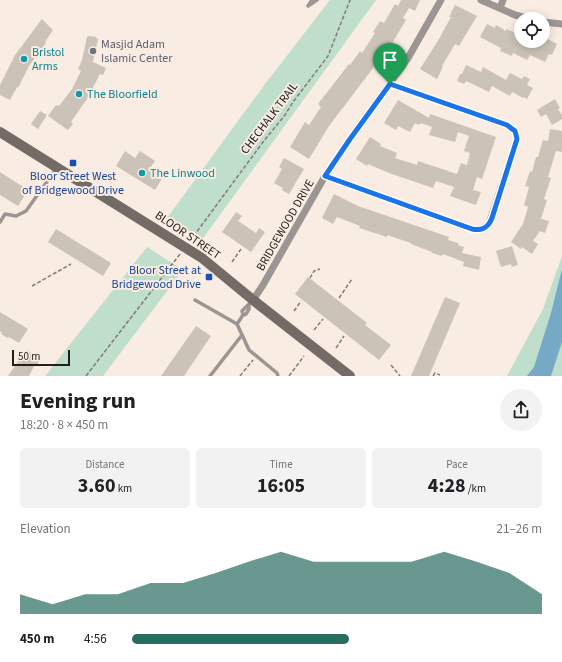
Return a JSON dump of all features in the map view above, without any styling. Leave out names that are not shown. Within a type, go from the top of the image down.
[{"type":"main road","name":"BLOOR STREET","points":[[0,132],[202,258],[251,303],[350,376]]},
{"type":"street","name":"BRIDGEWOOD DRIVE","points":[[251,303],[263,286],[325,176],[408,58],[441,0]]},
{"type":"street","points":[[481,0],[514,15]]},
{"type":"street","points":[[500,8],[503,0]]},
{"type":"street","points":[[550,23],[562,24]]},
{"type":"street","points":[[325,176],[472,229],[484,229],[489,224],[517,139],[515,131],[507,125],[390,84]]},
{"type":"lane","points":[[312,0],[308,6],[317,0]]},
{"type":"lane","points":[[0,211],[5,214],[16,216],[26,211],[57,168]]},
{"type":"lane","points":[[0,222],[5,214]]},
{"type":"lane","points":[[195,300],[237,324],[249,350],[277,373],[278,376]]},
{"type":"lane","points":[[237,324],[243,315],[242,311],[251,303]]},
{"type":"lane","points":[[210,376],[242,335]]},
{"type":"path","name":"CHECHALK TRAIL","points":[[190,240],[328,56],[350,0]]},
{"type":"path","points":[[232,262],[241,249]]},
{"type":"path","points":[[86,376],[180,254]]},
{"type":"path","points":[[32,286],[71,264]]},
{"type":"path","points":[[310,278],[314,271],[320,269]]},
{"type":"path","points":[[339,298],[352,280]]},
{"type":"path","points":[[294,311],[301,301]]},
{"type":"path","points":[[314,330],[323,319]]},
{"type":"path","points":[[336,348],[344,336]]},
{"type":"path","points":[[240,376],[256,356]]},
{"type":"path","points":[[289,376],[304,356]]},
{"type":"path","points":[[391,365],[400,376]]},
{"type":"path","points":[[433,376],[435,373],[440,375]]},
{"type":"green space","points":[[330,0],[376,0],[201,241],[167,218],[265,84]]},
{"type":"green space","points":[[147,247],[183,270],[103,376],[45,376]]},
{"type":"green space","points":[[562,256],[562,376],[507,376],[543,309]]},
{"type":"water","points":[[562,269],[562,342],[551,376],[527,376],[534,367],[551,313]]},
{"type":"building","points":[[401,0],[420,0],[415,11],[409,8],[403,18],[406,20],[382,60],[380,59],[329,126],[309,159],[290,147],[305,122],[309,125],[321,107],[318,104],[360,51],[362,53],[375,33],[373,32],[380,21],[384,23],[395,4],[398,6]]},
{"type":"building","points":[[455,5],[477,16],[459,46],[455,44],[442,66],[443,67],[437,79],[420,69],[439,39],[451,17],[449,17]]},
{"type":"building","name":"Bristol Arms","points":[[42,19],[53,30],[45,42],[46,43],[29,66],[10,100],[0,95],[0,85],[15,55]]},
{"type":"building","points":[[487,24],[495,28],[496,25],[506,31],[506,29],[514,32],[514,48],[550,48],[550,40],[557,44],[552,55],[549,54],[545,62],[530,55],[527,60],[513,53],[512,56],[500,51],[501,48],[480,37]]},
{"type":"building","name":"The Bloorfield","points":[[87,37],[97,37],[96,39],[98,39],[93,62],[106,68],[103,75],[100,74],[87,99],[71,122],[73,124],[68,130],[48,116],[56,105],[59,106],[72,89],[81,71],[78,69],[82,60]]},
{"type":"building","points":[[466,65],[481,72],[483,67],[506,80],[510,73],[522,79],[524,76],[530,79],[527,85],[533,88],[527,99],[512,92],[510,96],[492,86],[489,92],[466,81],[464,84],[457,81]]},
{"type":"building","points":[[555,99],[560,108],[558,109],[562,115],[562,119],[552,125],[546,114],[541,117],[537,110]]},
{"type":"building","points":[[398,100],[429,118],[430,114],[496,137],[482,179],[477,177],[473,190],[481,192],[476,205],[450,196],[454,187],[436,181],[433,188],[368,164],[367,166],[356,159],[370,137],[381,144],[380,146],[397,153],[395,158],[417,165],[418,161],[457,174],[461,163],[467,165],[470,153],[464,151],[469,136],[458,132],[455,142],[429,135],[432,127],[421,123],[419,125],[415,123],[410,132],[398,126],[396,130],[384,123]]},
{"type":"building","points":[[40,111],[47,115],[38,129],[31,124]]},
{"type":"building","points":[[550,129],[562,131],[562,152],[556,151],[548,177],[551,178],[544,199],[547,200],[541,219],[549,221],[545,233],[540,231],[533,241],[538,244],[532,254],[511,242],[523,224],[528,207],[524,205],[529,187],[525,186],[530,171],[532,172],[536,157],[538,157],[543,140],[548,141]]},
{"type":"building","name":"The Linwood","points":[[125,151],[135,158],[140,151],[155,161],[150,168],[163,177],[155,190],[116,166]]},
{"type":"building","points":[[284,158],[304,169],[289,194],[282,190],[283,188],[274,183],[282,169],[279,167]]},
{"type":"building","points":[[0,172],[28,190],[18,206],[0,195]]},
{"type":"building","points":[[334,194],[358,206],[449,237],[448,240],[458,243],[458,245],[464,247],[462,253],[481,257],[479,270],[463,266],[464,262],[443,254],[442,256],[432,253],[411,243],[359,228],[360,226],[337,217],[333,224],[322,218]]},
{"type":"building","points":[[236,212],[242,216],[238,221],[256,233],[259,228],[265,232],[251,252],[222,232]]},
{"type":"building","points":[[56,229],[111,263],[103,276],[48,242]]},
{"type":"building","points":[[512,246],[518,265],[512,267],[511,264],[501,267],[496,251]]},
{"type":"building","points":[[308,277],[367,323],[365,325],[391,345],[379,360],[295,294]]},
{"type":"building","points":[[445,297],[460,303],[429,376],[411,376]]},
{"type":"building","points":[[0,312],[28,329],[19,343],[1,334]]},
{"type":"building","points":[[196,326],[211,336],[184,376],[161,376]]},
{"type":"building","points":[[26,350],[41,358],[37,365],[35,364],[29,376],[8,376]]},
{"type":"place","name":"Masjid Adam Islamic Center","points":[[93,51]]},
{"type":"place","name":"Bristol Arms","points":[[24,59]]},
{"type":"place","name":"The Bloorfield","points":[[79,94]]},
{"type":"place","name":"Bloor Street West of Bridgewood Drive","points":[[73,163]]},
{"type":"place","name":"The Linwood","points":[[142,173]]},
{"type":"place","name":"Bloor Street at Bridgewood Drive","points":[[209,277]]},
{"type":"route","points":[[390,84],[507,125],[515,131],[517,139],[492,218],[484,229],[472,229],[325,176],[390,84]]}]
